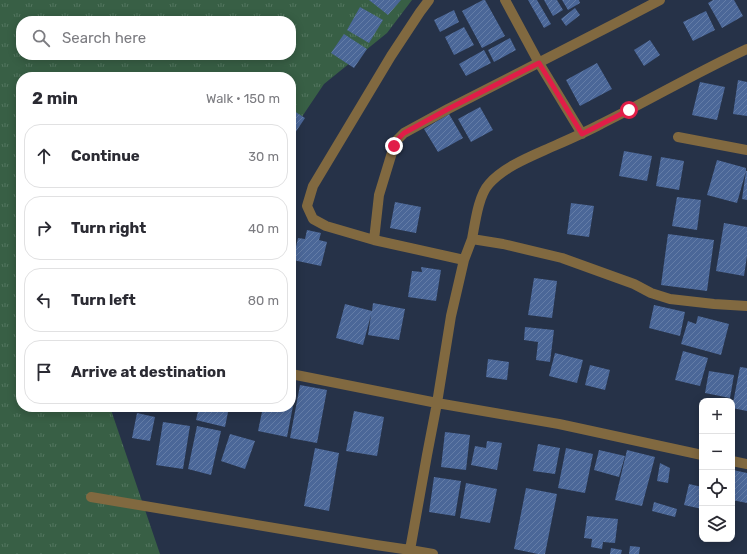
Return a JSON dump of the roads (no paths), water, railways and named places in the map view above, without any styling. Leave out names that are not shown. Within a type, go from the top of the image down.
[{"type":"street","points":[[429,0],[392,56],[313,186],[307,206],[313,218],[326,226],[374,240],[464,260]]},
{"type":"street","points":[[505,0],[539,63],[582,134]]},
{"type":"street","points":[[374,240],[379,195],[394,146],[397,140],[404,133],[660,0]]},
{"type":"street","points":[[410,550],[437,403],[451,316],[464,260],[472,239],[484,191],[489,184],[500,175],[522,160],[582,134],[714,64],[747,49]]},
{"type":"street","points":[[678,136],[747,150]]},
{"type":"street","points":[[472,239],[503,244],[562,258],[670,299],[747,306]]},
{"type":"street","points":[[296,375],[437,403],[559,424],[699,454]]},
{"type":"street","points":[[735,462],[747,464]]},
{"type":"street","points":[[91,497],[375,550],[410,550],[433,554]]}]
